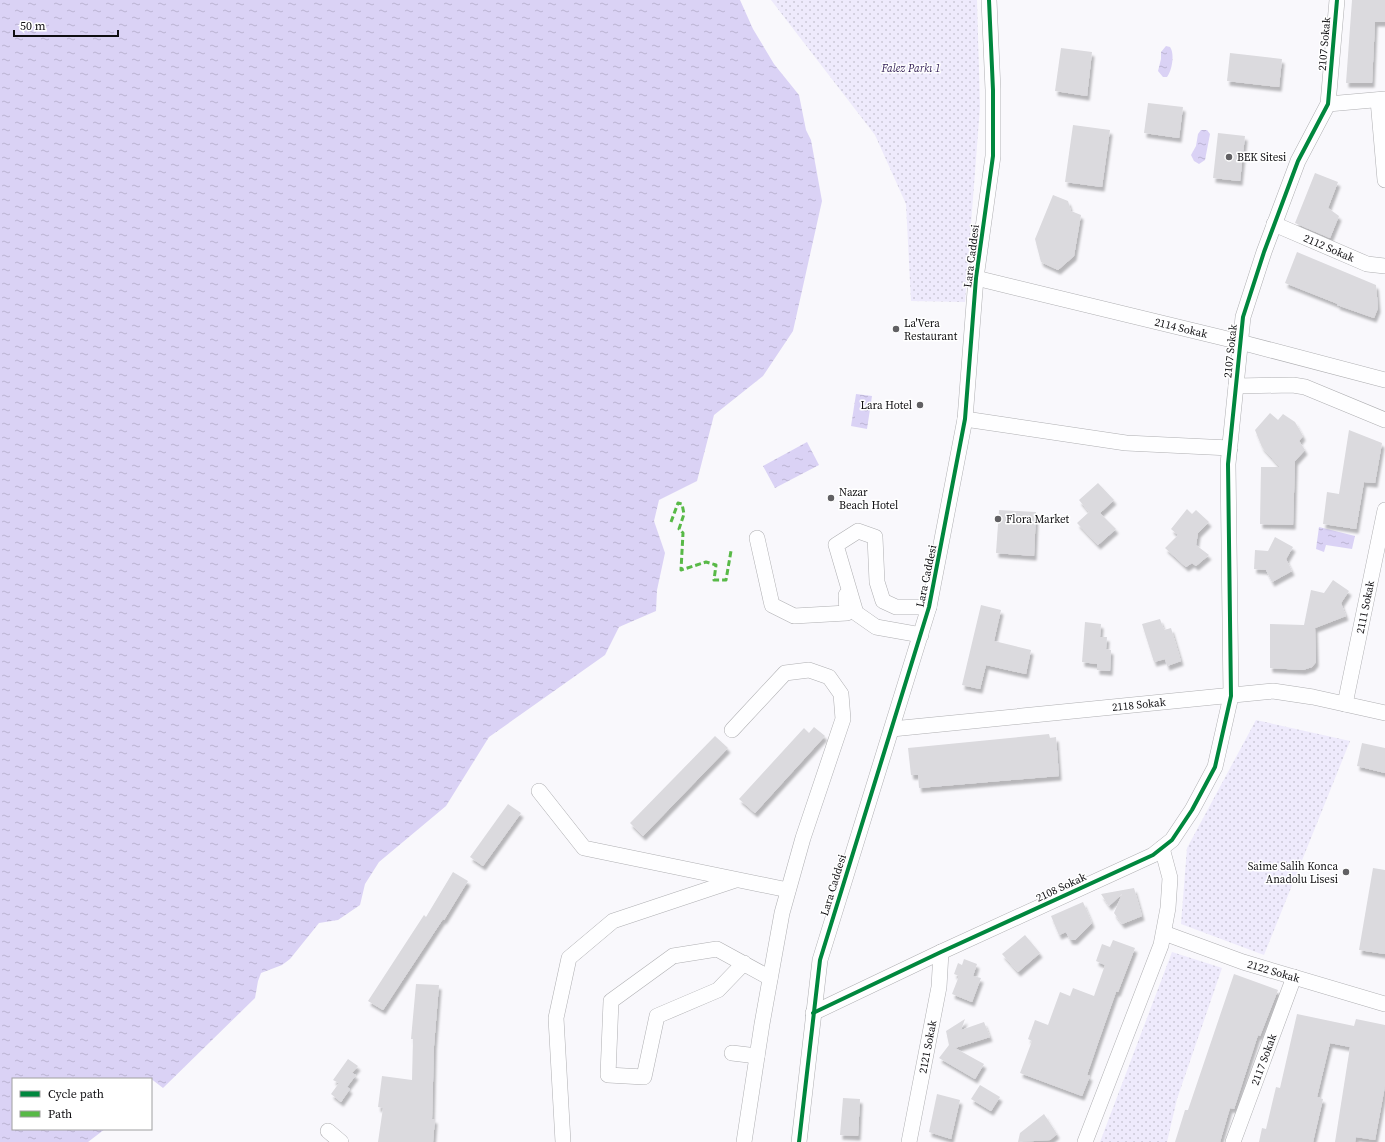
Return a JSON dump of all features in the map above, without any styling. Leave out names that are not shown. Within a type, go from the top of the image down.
[{"type":"street","name":"Lara Caddesi","points":[[799,1142],[820,960],[863,816],[892,729],[929,607],[950,506],[965,419],[976,278],[993,156],[993,90],[989,0]]},
{"type":"street","name":"2107 Sokak","points":[[1231,696],[1228,464],[1243,317],[1274,224],[1298,161],[1328,104],[1337,0]]},
{"type":"street","points":[[1328,104],[1381,99],[1385,180]]},
{"type":"street","name":"2112 Sokak","points":[[1274,224],[1367,264],[1385,266]]},
{"type":"street","name":"2114 Sokak","points":[[976,278],[1240,342],[1385,380]]},
{"type":"street","points":[[1236,386],[1293,385],[1305,387],[1385,420]]},
{"type":"street","points":[[965,419],[1126,443],[1230,448]]},
{"type":"street","name":"2111 Sokak","points":[[1345,704],[1385,510]]},
{"type":"street","points":[[921,636],[876,626],[856,613],[845,580],[836,545],[858,532],[875,537],[877,582],[883,601],[896,607],[929,607]]},
{"type":"street","points":[[758,538],[772,605],[794,616],[847,613],[845,580]]},
{"type":"street","points":[[732,730],[785,673],[809,670],[829,677],[841,694],[843,719],[803,838],[782,913],[757,1056],[744,1142]]},
{"type":"street","name":"2118 Sokak","points":[[892,729],[1273,691],[1385,713]]},
{"type":"street","name":"2108 Sokak","points":[[813,1013],[941,952],[1153,855],[1172,840],[1192,810],[1215,767],[1231,696]]},
{"type":"street","points":[[539,791],[584,848],[788,890]]},
{"type":"street","points":[[1085,1142],[1164,934],[1168,908],[1170,878],[1162,848]]},
{"type":"street","points":[[563,1142],[556,1018],[569,958],[613,921],[736,880]]},
{"type":"street","name":"2122 Sokak","points":[[1164,934],[1243,962],[1385,1004]]},
{"type":"street","points":[[744,963],[718,990],[657,1016],[644,1077],[608,1075],[611,1001],[673,956],[717,949],[744,963],[770,978]]},
{"type":"street","name":"2121 Sokak","points":[[909,1142],[939,987],[941,952]]},
{"type":"street","name":"2117 Sokak","points":[[1233,1142],[1294,977]]},
{"type":"street","points":[[732,1053],[757,1056]]},
{"type":"street","points":[[328,1131],[341,1142]]},
{"type":"green space","name":"Falez Parkı 1","points":[[771,0],[977,0],[980,107],[965,302],[911,301],[906,204],[875,135]]},
{"type":"green space","points":[[1256,720],[1350,741],[1264,955],[1181,924],[1187,848]]},
{"type":"green space","points":[[1172,952],[1222,968],[1177,1099],[1167,1142],[1100,1142]]},
{"type":"water","points":[[0,0],[740,0],[753,29],[774,64],[799,95],[806,130],[811,140],[822,201],[793,331],[763,376],[714,415],[697,481],[659,500],[654,521],[665,553],[657,590],[656,611],[619,627],[605,655],[489,737],[446,806],[379,862],[365,884],[360,905],[338,920],[319,923],[290,959],[282,965],[261,973],[255,998],[163,1088],[152,1078],[12,1078],[12,1130],[104,1130],[88,1142],[0,1142]]},
{"type":"water","points":[[1166,46],[1170,47],[1172,50],[1172,62],[1169,74],[1167,77],[1163,77],[1158,71],[1161,52]]},
{"type":"water","points":[[1201,130],[1207,130],[1210,134],[1205,160],[1199,164],[1194,161],[1191,155],[1196,146],[1198,134]]},
{"type":"water","points":[[856,394],[872,396],[867,429],[851,426]]},
{"type":"water","points":[[807,442],[819,465],[775,488],[763,466]]},
{"type":"water","points":[[1319,527],[1355,536],[1352,549],[1326,545],[1324,552],[1316,549]]},
{"type":"building","points":[[1352,0],[1385,0],[1385,22],[1375,22],[1372,83],[1346,83]]},
{"type":"building","points":[[1061,48],[1092,52],[1087,96],[1055,91]]},
{"type":"building","points":[[1230,53],[1282,59],[1279,87],[1227,81]]},
{"type":"building","points":[[1148,103],[1183,107],[1179,138],[1144,133]]},
{"type":"building","points":[[1073,125],[1110,130],[1102,187],[1065,182]]},
{"type":"building","name":"BEK Sitesi","points":[[1218,133],[1245,136],[1240,181],[1213,178]]},
{"type":"building","points":[[1315,173],[1338,182],[1328,208],[1339,216],[1330,238],[1295,223]]},
{"type":"building","points":[[1053,195],[1068,201],[1071,211],[1081,215],[1074,256],[1058,270],[1041,262],[1035,239]]},
{"type":"building","points":[[1297,252],[1376,285],[1378,308],[1374,318],[1337,305],[1338,304],[1285,283]]},
{"type":"building","points":[[1270,413],[1278,420],[1283,414],[1295,422],[1303,436],[1299,441],[1305,450],[1295,461],[1293,525],[1260,524],[1261,467],[1280,467],[1262,447],[1255,430]]},
{"type":"building","points":[[1349,430],[1382,443],[1375,483],[1364,482],[1356,529],[1323,524],[1327,492],[1339,494]]},
{"type":"building","points":[[1098,483],[1114,500],[1100,513],[1116,529],[1098,545],[1077,523],[1089,512],[1079,500]]},
{"type":"building","points":[[1187,509],[1192,514],[1196,510],[1209,522],[1198,533],[1196,545],[1209,555],[1196,566],[1192,563],[1186,567],[1165,548],[1178,535],[1171,529]]},
{"type":"building","points":[[999,510],[1036,512],[1034,556],[996,553]]},
{"type":"building","points":[[1275,537],[1293,547],[1286,559],[1292,571],[1272,582],[1266,570],[1254,569],[1255,550],[1268,551]]},
{"type":"building","points":[[1333,580],[1349,591],[1341,603],[1346,616],[1315,628],[1316,662],[1312,667],[1303,670],[1270,668],[1270,624],[1304,625],[1311,590],[1324,593]]},
{"type":"building","points":[[981,605],[1001,610],[994,641],[1031,650],[1026,674],[986,665],[980,689],[962,685]]},
{"type":"building","points":[[1160,619],[1164,630],[1171,628],[1181,661],[1167,666],[1165,659],[1154,662],[1142,624]]},
{"type":"building","points":[[1085,622],[1101,624],[1100,637],[1107,637],[1106,649],[1111,650],[1110,671],[1097,670],[1097,664],[1082,662]]},
{"type":"building","points":[[814,727],[825,736],[755,813],[739,799],[804,728],[809,733]]},
{"type":"building","points":[[1049,734],[1050,738],[1056,737],[1059,776],[919,788],[918,775],[911,775],[908,748]]},
{"type":"building","points":[[715,736],[728,748],[643,836],[630,823]]},
{"type":"building","points":[[1362,743],[1385,748],[1385,773],[1357,766]]},
{"type":"building","points":[[508,804],[521,813],[483,866],[470,857]]},
{"type":"building","points":[[1373,868],[1385,870],[1385,954],[1359,950]]},
{"type":"building","points":[[453,872],[468,881],[444,920],[443,919],[383,1010],[368,1001],[424,915],[426,917]]},
{"type":"building","points":[[1134,888],[1142,916],[1122,924],[1114,913],[1122,894],[1109,906],[1101,894]]},
{"type":"building","points":[[1083,902],[1092,923],[1075,940],[1070,940],[1066,932],[1059,935],[1051,916]]},
{"type":"building","points":[[1025,935],[1040,953],[1018,972],[1002,954]]},
{"type":"building","points":[[1113,940],[1135,948],[1118,992],[1116,992],[1087,1075],[1090,1076],[1082,1096],[1020,1073],[1032,1041],[1028,1039],[1035,1020],[1048,1025],[1060,992],[1070,996],[1073,988],[1094,996],[1105,965],[1096,961],[1102,944],[1110,947]]},
{"type":"building","points":[[964,959],[977,964],[973,976],[981,978],[972,1002],[952,994],[959,976],[954,974],[958,963],[962,965]]},
{"type":"building","points":[[1234,974],[1278,990],[1260,1036],[1258,1035],[1234,1109],[1230,1108],[1220,1142],[1175,1142],[1185,1110],[1188,1110]]},
{"type":"building","points":[[416,984],[439,985],[434,1046],[432,1119],[435,1119],[433,1142],[378,1142],[383,1108],[378,1107],[382,1076],[412,1080],[413,1039],[411,1039]]},
{"type":"building","points":[[1297,1014],[1354,1026],[1356,1019],[1385,1025],[1385,1086],[1375,1140],[1356,1137],[1355,1142],[1335,1142],[1350,1047],[1330,1043],[1317,1097],[1323,1099],[1313,1142],[1259,1142],[1262,1128],[1266,1129],[1276,1087],[1280,1088]]},
{"type":"building","points":[[965,1019],[961,1030],[984,1022],[990,1037],[955,1048],[984,1064],[975,1079],[939,1058],[949,1045],[946,1031]]},
{"type":"building","points":[[348,1059],[358,1066],[352,1073],[356,1075],[347,1087],[350,1089],[341,1102],[331,1094],[339,1083],[333,1080]]},
{"type":"building","points":[[980,1085],[1000,1097],[991,1111],[971,1099]]},
{"type":"building","points":[[937,1094],[960,1100],[951,1139],[929,1132]]},
{"type":"building","points":[[843,1098],[860,1099],[858,1136],[840,1135]]},
{"type":"building","points":[[1044,1114],[1057,1134],[1050,1140],[1018,1142],[1020,1133]]},
{"type":"marked path","points":[[671,522],[678,503],[682,504],[684,514],[679,529],[683,533],[681,570],[706,562],[716,565],[714,580],[726,580],[731,551]]},
{"type":"cycle path","points":[[799,1142],[820,960],[929,607],[965,419],[976,278],[993,156],[993,90],[989,0]]},
{"type":"cycle path","points":[[813,1013],[941,952],[1153,855],[1172,840],[1192,810],[1215,767],[1231,696],[1228,464],[1243,317],[1264,252],[1298,161],[1328,104],[1337,0]]},
{"type":"place","name":"BEK Sitesi","points":[[1229,157]]},
{"type":"place","name":"La'Vera Restaurant","points":[[896,329]]},
{"type":"place","name":"Lara Hotel","points":[[920,405]]},
{"type":"place","name":"Nazar Beach Hotel","points":[[831,498]]},
{"type":"place","name":"Flora Market","points":[[998,519]]},
{"type":"place","name":"Saime Salih Konca Anadolu Lisesi","points":[[1346,872]]}]
